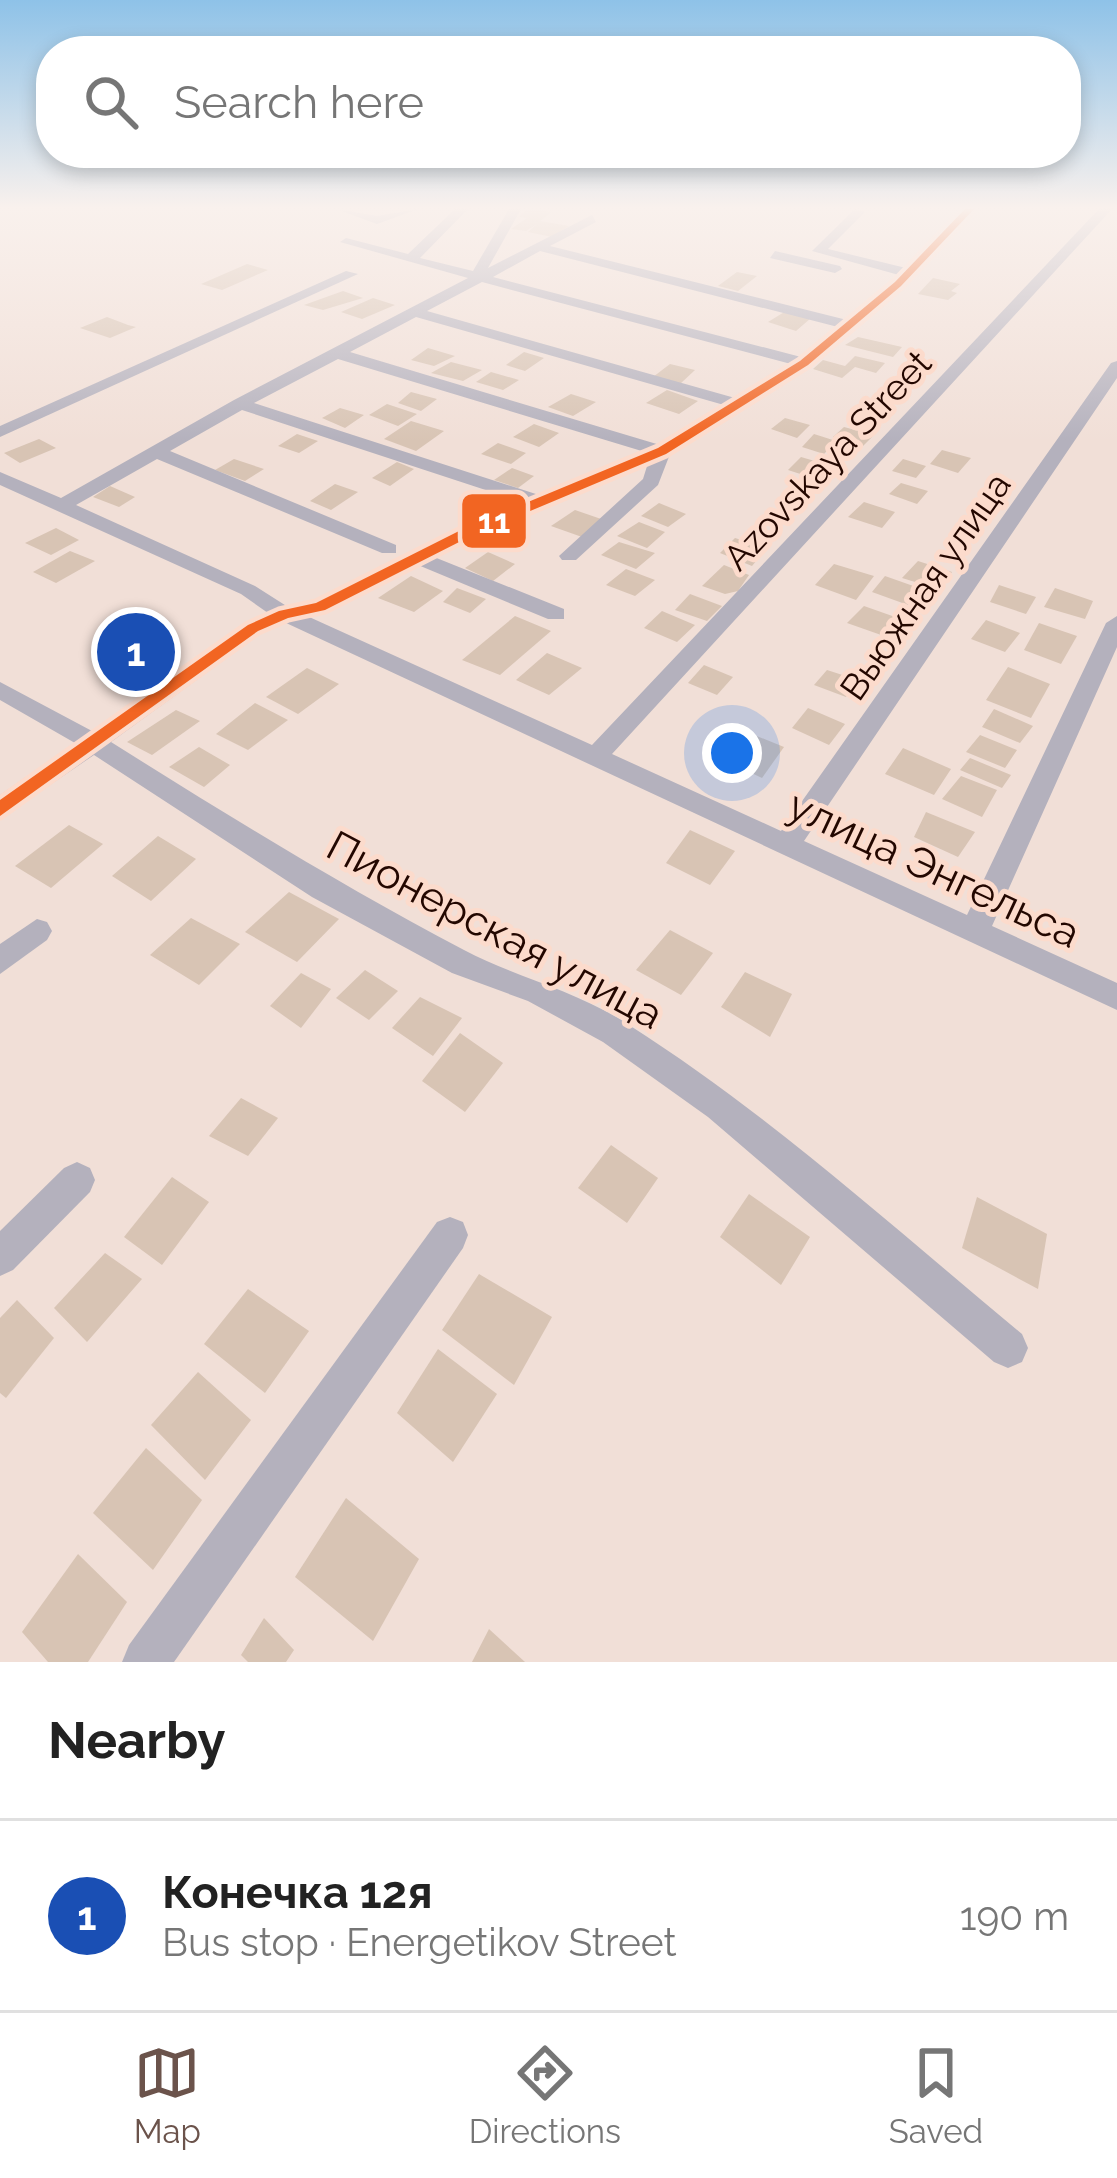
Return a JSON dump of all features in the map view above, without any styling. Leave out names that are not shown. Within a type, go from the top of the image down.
[{"type":"street","points":[[0,432],[323,287]]},
{"type":"street","points":[[61,506],[459,287]]},
{"type":"street","points":[[512,287],[804,363]]},
{"type":"street","points":[[697,287],[850,325]]},
{"type":"street","points":[[0,809],[229,642],[284,614],[320,607],[416,557],[662,452],[804,363],[893,287]]},
{"type":"street","name":"Azovskaya Street","points":[[596,756],[1034,287]]},
{"type":"street","points":[[412,312],[737,404]]},
{"type":"street","points":[[335,353],[662,452]]},
{"type":"street","name":"Вьюжная улица","points":[[787,844],[1117,366]]},
{"type":"street","points":[[240,404],[540,502]]},
{"type":"street","points":[[154,452],[389,549]]},
{"type":"street","points":[[569,556],[651,481],[662,452]]},
{"type":"street","name":"улица Энгельса","points":[[0,478],[248,590],[284,614],[1117,997]]},
{"type":"street","points":[[416,557],[556,614]]},
{"type":"street","points":[[974,932],[1117,623]]},
{"type":"street","name":"Пионерская улица","points":[[0,690],[94,743],[322,889],[463,964],[522,985],[614,1032],[720,1106],[1009,1348]]},
{"type":"street","points":[[0,961],[37,931]]},
{"type":"street","points":[[0,1257],[77,1180]]},
{"type":"street","points":[[146,1662],[450,1235]]},
{"type":"building","points":[[925,287],[957,287],[951,291],[957,293],[948,300],[918,294]]},
{"type":"building","points":[[343,291],[363,298],[323,310],[304,305]]},
{"type":"building","points":[[373,298],[395,305],[362,319],[341,312]]},
{"type":"building","points":[[786,311],[811,318],[796,331],[768,322]]},
{"type":"building","points":[[107,317],[136,327],[110,338],[80,328]]},
{"type":"building","points":[[858,337],[902,347],[893,357],[845,345]]},
{"type":"building","points":[[428,348],[455,356],[434,366],[411,360]]},
{"type":"building","points":[[524,352],[544,358],[525,371],[506,365]]},
{"type":"building","points":[[855,356],[885,363],[876,373],[855,367],[842,378],[813,369],[823,360],[845,366]]},
{"type":"building","points":[[451,362],[482,370],[463,381],[431,373]]},
{"type":"building","points":[[670,364],[695,370],[680,384],[653,377]]},
{"type":"building","points":[[491,372],[519,380],[503,390],[476,382]]},
{"type":"building","points":[[667,390],[698,401],[679,414],[646,403]]},
{"type":"building","points":[[411,392],[437,399],[421,411],[398,403]]},
{"type":"building","points":[[571,394],[596,402],[573,416],[548,407]]},
{"type":"building","points":[[387,404],[417,414],[398,426],[369,415]]},
{"type":"building","points":[[340,408],[364,415],[345,428],[322,418]]},
{"type":"building","points":[[785,418],[810,425],[797,438],[771,429]]},
{"type":"building","points":[[411,421],[444,431],[416,451],[384,439]]},
{"type":"building","points":[[534,424],[559,433],[539,447],[513,437]]},
{"type":"building","points":[[844,427],[874,435],[863,446],[833,437]]},
{"type":"building","points":[[297,434],[318,441],[299,453],[278,446]]},
{"type":"building","points":[[814,434],[836,441],[824,454],[802,447]]},
{"type":"building","points":[[39,439],[56,448],[20,463],[4,453]]},
{"type":"building","points":[[498,443],[526,453],[511,464],[481,454]]},
{"type":"building","points":[[942,450],[971,458],[958,473],[930,464]]},
{"type":"building","points":[[801,457],[835,467],[822,481],[788,470]]},
{"type":"building","points":[[234,459],[264,469],[245,481],[215,470]]},
{"type":"building","points":[[903,459],[926,466],[916,478],[892,471]]},
{"type":"building","points":[[397,462],[414,469],[390,486],[372,478]]},
{"type":"building","points":[[512,468],[534,476],[518,488],[494,480]]},
{"type":"building","points":[[901,483],[928,491],[917,504],[889,494]]},
{"type":"building","points":[[335,484],[358,492],[331,510],[310,501]]},
{"type":"building","points":[[110,486],[135,497],[119,507],[93,497]]},
{"type":"building","points":[[481,490],[504,499],[486,514],[460,506]]},
{"type":"building","points":[[864,502],[895,512],[882,528],[848,517]]},
{"type":"building","points":[[659,503],[686,514],[668,527],[641,516]]},
{"type":"building","points":[[575,510],[604,520],[582,537],[551,526]]},
{"type":"building","points":[[639,522],[665,532],[647,548],[617,536]]},
{"type":"building","points":[[56,528],[79,540],[51,555],[25,543]]},
{"type":"building","points":[[735,538],[767,548],[752,566],[720,553]]},
{"type":"building","points":[[619,542],[655,553],[636,569],[601,555]]},
{"type":"building","points":[[70,551],[95,561],[56,583],[33,572]]},
{"type":"building","points":[[488,552],[515,564],[493,581],[465,568]]},
{"type":"building","points":[[918,561],[952,572],[938,589],[902,578]]},
{"type":"building","points":[[834,564],[874,576],[856,600],[815,585]]},
{"type":"building","points":[[724,565],[749,575],[738,591],[725,594],[702,586]]},
{"type":"building","points":[[626,569],[655,580],[635,596],[606,585]]},
{"type":"building","points":[[411,576],[443,591],[414,612],[378,598]]},
{"type":"building","points":[[885,576],[919,588],[908,605],[872,592]]},
{"type":"building","points":[[999,585],[1036,597],[1026,614],[990,602]]},
{"type":"building","points":[[457,588],[486,599],[470,613],[443,602]]},
{"type":"building","points":[[1055,588],[1093,601],[1085,619],[1044,607]]},
{"type":"building","points":[[690,594],[722,606],[707,621],[675,610]]},
{"type":"building","points":[[864,606],[898,618],[884,636],[847,623]]},
{"type":"building","points":[[662,611],[695,625],[677,642],[644,628]]},
{"type":"building","points":[[515,616],[551,631],[500,675],[462,660]]},
{"type":"building","points":[[986,620],[1020,633],[1005,652],[971,639]]},
{"type":"building","points":[[1039,623],[1077,636],[1061,664],[1024,650]]},
{"type":"building","points":[[155,628],[177,637],[148,658],[125,645]]},
{"type":"building","points":[[547,653],[582,668],[549,695],[516,680]]},
{"type":"building","points":[[704,665],[733,677],[717,695],[688,683]]},
{"type":"building","points":[[1008,667],[1050,684],[1031,718],[986,700]]},
{"type":"building","points":[[307,668],[339,684],[298,714],[266,697]]},
{"type":"building","points":[[827,670],[858,680],[846,697],[814,685]]},
{"type":"building","points":[[255,703],[288,720],[248,750],[216,734]]},
{"type":"building","points":[[808,708],[845,724],[829,745],[792,728]]},
{"type":"building","points":[[994,709],[1033,726],[1020,743],[982,727]]},
{"type":"building","points":[[176,710],[200,721],[152,755],[127,742]]},
{"type":"building","points":[[747,732],[784,747],[762,778],[724,760]]},
{"type":"building","points":[[980,735],[1017,750],[1005,768],[966,752]]},
{"type":"building","points":[[199,747],[230,765],[204,787],[169,767]]},
{"type":"building","points":[[903,748],[951,769],[934,795],[885,774]]},
{"type":"building","points":[[970,758],[1011,775],[1002,788],[960,770]]},
{"type":"building","points":[[961,776],[997,790],[982,817],[942,799]]},
{"type":"building","points":[[926,812],[975,832],[958,857],[914,837]]},
{"type":"building","points":[[69,825],[103,844],[51,888],[15,866]]},
{"type":"building","points":[[690,830],[735,851],[710,885],[666,863]]},
{"type":"building","points":[[158,836],[196,859],[151,901],[112,876]]},
{"type":"building","points":[[289,892],[339,919],[297,962],[245,932]]},
{"type":"building","points":[[191,918],[240,944],[199,985],[150,955]]},
{"type":"building","points":[[670,930],[713,953],[681,995],[636,970]]},
{"type":"building","points":[[365,970],[398,991],[369,1020],[336,998]]},
{"type":"building","points":[[745,972],[792,994],[770,1037],[721,1007]]},
{"type":"building","points":[[301,973],[331,989],[301,1028],[270,1006]]},
{"type":"building","points":[[420,997],[462,1018],[433,1056],[392,1028]]},
{"type":"building","points":[[460,1033],[503,1063],[465,1112],[422,1081]]},
{"type":"building","points":[[241,1098],[278,1118],[248,1156],[209,1136]]},
{"type":"building","points":[[611,1145],[658,1178],[627,1223],[578,1188]]},
{"type":"building","points":[[172,1177],[209,1202],[162,1265],[124,1237]]},
{"type":"building","points":[[749,1194],[810,1237],[781,1285],[720,1237]]},
{"type":"building","points":[[977,1197],[1047,1234],[1038,1289],[962,1248]]},
{"type":"building","points":[[105,1253],[142,1279],[87,1342],[54,1308]]},
{"type":"building","points":[[479,1274],[552,1317],[514,1385],[442,1330]]},
{"type":"building","points":[[248,1289],[309,1331],[265,1393],[204,1344]]},
{"type":"building","points":[[17,1300],[54,1338],[6,1398],[0,1393],[0,1318]]},
{"type":"building","points":[[438,1349],[497,1394],[453,1462],[397,1413]]},
{"type":"building","points":[[198,1372],[251,1420],[205,1480],[151,1425]]},
{"type":"building","points":[[146,1448],[202,1500],[153,1570],[93,1513]]},
{"type":"building","points":[[346,1498],[419,1559],[373,1641],[295,1577]]},
{"type":"building","points":[[78,1554],[127,1602],[88,1662],[48,1662],[22,1632]]},
{"type":"building","points":[[264,1618],[294,1650],[286,1662],[248,1662],[241,1655]]},
{"type":"building","points":[[489,1629],[525,1662],[472,1662]]},
{"type":"transit line","name":"11","points":[[0,809],[253,628],[284,614],[320,607],[468,532],[662,451],[804,363],[895,287]]},
{"type":"place","name":"Конечка 12я","points":[[136,652]]}]
